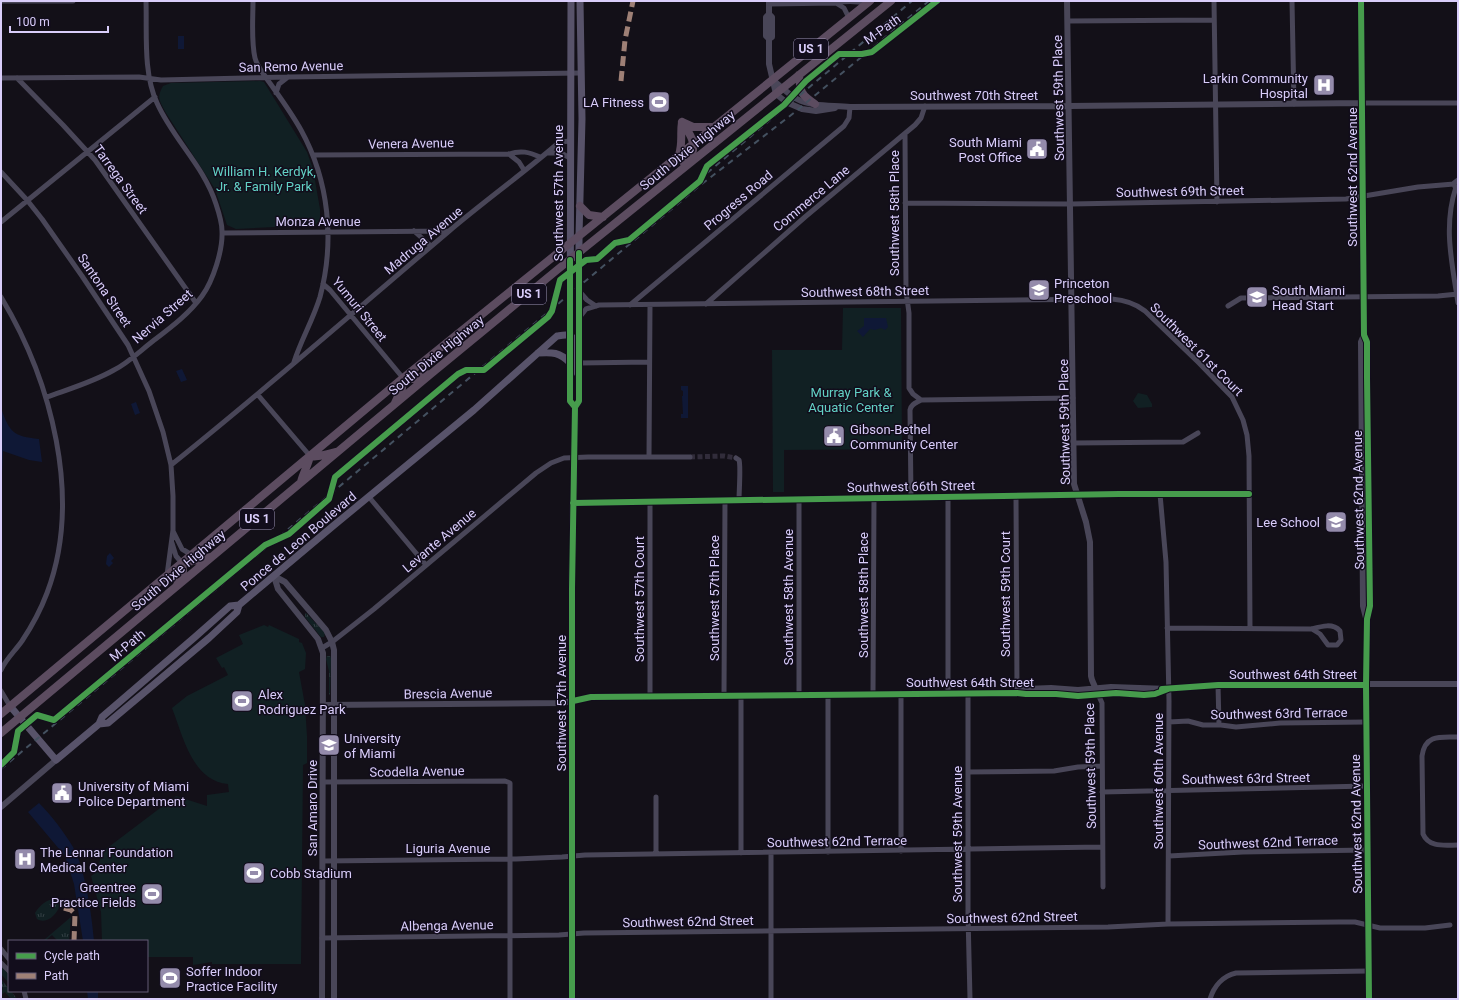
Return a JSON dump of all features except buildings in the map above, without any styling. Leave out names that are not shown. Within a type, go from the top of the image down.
[{"type":"highway","name":"South Dixie Highway","points":[[1,733],[432,373],[891,1]]},
{"type":"highway","name":"South Dixie Highway","points":[[1,714],[403,378],[868,2]]},
{"type":"highway","points":[[799,75],[801,91],[805,97],[815,104]]},
{"type":"highway","points":[[682,122],[693,127],[714,127]]},
{"type":"highway","points":[[682,122],[692,144],[692,152],[685,161],[682,170]]},
{"type":"highway","points":[[678,155],[682,143],[680,131],[682,122]]},
{"type":"highway","points":[[580,206],[589,215],[603,216]]},
{"type":"highway","points":[[394,405],[402,388],[403,378],[413,379],[432,373]]},
{"type":"highway","points":[[302,482],[303,473],[308,467],[310,456],[317,457],[337,452]]},
{"type":"highway","points":[[177,586],[183,571],[182,563],[212,557]]},
{"type":"main road","name":"Southwest 57th Avenue","points":[[571,1],[570,401],[575,406]]},
{"type":"main road","name":"Southwest 57th Avenue","points":[[572,999],[573,503],[575,406],[579,401],[580,363],[579,236],[582,128],[580,1]]},
{"type":"main road","points":[[581,164],[574,144],[570,141],[582,128]]},
{"type":"main road","points":[[570,335],[575,341],[575,369],[579,376]]},
{"type":"main road","name":"Ponce de Leon Boulevard","points":[[56,760],[99,724],[102,716],[196,638],[230,606],[239,605],[474,410],[557,336],[570,335]]},
{"type":"main road","points":[[538,353],[551,352],[560,354],[570,363]]},
{"type":"main road","points":[[10,706],[56,760]]},
{"type":"street","points":[[1,1],[73,1]]},
{"type":"street","name":"Nervia Street","points":[[47,397],[106,374],[121,366],[175,323],[196,303],[208,287],[218,255],[222,233],[217,206],[211,191],[198,168],[166,120],[155,97],[148,65],[146,1]]},
{"type":"street","name":"Yumuri Street","points":[[253,1],[253,36],[257,63],[301,130],[313,155],[324,191],[328,232],[323,284],[330,290],[403,378]]},
{"type":"street","name":"Southwest 59th Place","points":[[1067,1],[1074,398],[1074,484],[1086,522],[1090,542],[1091,676],[1102,703],[1103,887]]},
{"type":"street","points":[[1214,1],[1217,202]]},
{"type":"street","points":[[1292,1],[1294,104]]},
{"type":"street","name":"Southwest 62nd Avenue","points":[[1361,1],[1364,335],[1366,342],[1367,378],[1370,606],[1366,619],[1369,999]]},
{"type":"street","points":[[776,94],[769,64],[769,39],[766,36],[766,17],[769,14],[769,2],[836,4],[842,2],[868,2]]},
{"type":"street","points":[[836,4],[844,8],[849,18]]},
{"type":"street","points":[[1068,21],[1214,20]]},
{"type":"street","name":"San Remo Avenue","points":[[1,78],[139,78],[161,80],[581,74]]},
{"type":"street","points":[[276,93],[279,84],[288,77]]},
{"type":"street","name":"Tarrega Street","points":[[17,78],[95,160],[196,303]]},
{"type":"street","name":"Southwest 70th Street","points":[[773,80],[797,99],[815,104],[850,107],[1458,103]]},
{"type":"street","name":"Southwest 70th Street","points":[[776,94],[786,102],[802,109],[816,111],[850,107]]},
{"type":"street","points":[[1,222],[155,97]]},
{"type":"street","name":"Commerce Lane","points":[[706,304],[805,217],[905,134],[921,118],[924,106]]},
{"type":"street","name":"Progress Road","points":[[630,305],[844,126],[848,121],[850,107]]},
{"type":"street","name":"Southwest 58th Place","points":[[905,134],[906,291],[909,313],[910,390],[921,400]]},
{"type":"street","name":"Madruga Avenue","points":[[171,466],[258,395],[293,363],[449,231],[546,153],[561,142],[570,141]]},
{"type":"street","name":"Venera Avenue","points":[[313,155],[509,154],[518,151],[540,158]]},
{"type":"street","points":[[546,153],[560,153],[570,158]]},
{"type":"street","points":[[509,154],[519,162],[524,170]]},
{"type":"street","name":"Santona Street","points":[[1,172],[42,219],[118,329],[133,356],[153,401],[166,441],[171,466],[173,530],[167,576]]},
{"type":"street","points":[[1457,185],[1450,209],[1449,234],[1451,260],[1458,303]]},
{"type":"street","name":"Southwest 69th Street","points":[[905,203],[1071,204],[1346,199],[1418,187],[1457,185]]},
{"type":"street","points":[[414,231],[431,246]]},
{"type":"street","name":"Monza Avenue","points":[[222,233],[449,231]]},
{"type":"street","name":"Madruga Avenue","points":[[293,363],[309,326],[323,284]]},
{"type":"street","points":[[579,291],[587,300],[596,306]]},
{"type":"street","points":[[1228,306],[1242,298],[1364,297],[1457,294]]},
{"type":"street","points":[[1,297],[23,339],[47,397],[56,441],[62,485],[61,527],[57,558],[49,589],[36,618],[1,670]]},
{"type":"street","name":"Southwest 68th Street","points":[[596,306],[650,304],[1072,300],[1117,300],[1133,303]]},
{"type":"street","name":"Southwest 61st Court","points":[[1133,303],[1145,311],[1215,379],[1235,402],[1242,416],[1247,435],[1249,456],[1250,628]]},
{"type":"street","points":[[649,457],[650,304]]},
{"type":"street","points":[[580,318],[586,309],[596,306]]},
{"type":"street","points":[[580,363],[649,362]]},
{"type":"street","points":[[258,395],[310,456]]},
{"type":"street","points":[[911,497],[910,410],[913,404],[921,400],[1074,398]]},
{"type":"street","points":[[1074,443],[1183,442],[1198,433]]},
{"type":"street","name":"Levante Avenue","points":[[322,648],[332,642],[545,466],[559,460],[574,458],[690,457]]},
{"type":"street","points":[[736,458],[739,460],[740,465],[739,500]]},
{"type":"street","name":"Southwest 60th Avenue","points":[[1160,494],[1166,562],[1168,628],[1168,924]]},
{"type":"street","name":"Southwest 66th Street","points":[[573,503],[911,497],[1249,494]]},
{"type":"street","name":"Southwest 59th Court","points":[[1016,496],[1017,692]]},
{"type":"street","points":[[369,497],[426,565]]},
{"type":"street","points":[[948,497],[948,693]]},
{"type":"street","name":"Southwest 58th Place","points":[[873,693],[874,498]]},
{"type":"street","name":"Southwest 58th Avenue","points":[[799,499],[799,694]]},
{"type":"street","name":"Southwest 57th Place","points":[[724,695],[725,500]]},
{"type":"street","name":"Southwest 57th Court","points":[[650,502],[650,697]]},
{"type":"street","name":"Santona Street","points":[[173,530],[180,547],[185,552],[192,555]]},
{"type":"street","name":"Santona Street","points":[[172,540],[176,556],[182,563]]},
{"type":"street","points":[[274,576],[278,589],[318,639],[322,648]]},
{"type":"street","name":"San Amaro Drive","points":[[274,576],[285,582],[326,630],[334,650],[334,999]]},
{"type":"street","points":[[1168,628],[1312,629],[1326,626],[1340,631],[1340,640],[1337,645],[1331,646],[1326,643],[1320,634],[1312,629]]},
{"type":"street","name":"San Amaro Drive","points":[[322,648],[322,999]]},
{"type":"street","name":"Southwest 64th Street","points":[[1017,692],[1026,689],[1044,688],[1078,690],[1111,687],[1168,689],[1218,685],[1458,684]]},
{"type":"street","points":[[1218,685],[1219,725]]},
{"type":"street","name":"Southwest 64th Street","points":[[573,701],[591,697],[873,693],[1017,692],[1026,694],[1078,696],[1116,693],[1150,694],[1168,689]]},
{"type":"street","points":[[1,691],[10,706]]},
{"type":"street","points":[[901,693],[901,851]]},
{"type":"street","name":"Southwest 59th Avenue","points":[[968,693],[970,999]]},
{"type":"street","points":[[828,694],[828,852]]},
{"type":"street","points":[[741,695],[741,853]]},
{"type":"street","name":"Brescia Avenue","points":[[323,705],[562,703],[573,701]]},
{"type":"street","name":"Southwest 63rd Terrace","points":[[1169,722],[1188,722],[1203,725],[1242,727],[1280,723],[1366,722]]},
{"type":"street","points":[[1458,737],[1438,737],[1432,739],[1424,748],[1422,756],[1422,828],[1425,837],[1428,841],[1437,845],[1458,845]]},
{"type":"street","points":[[1,807],[56,760]]},
{"type":"street","points":[[968,772],[1054,771],[1078,767],[1102,766]]},
{"type":"street","name":"Scodella Avenue","points":[[323,782],[505,781],[510,783],[510,859]]},
{"type":"street","name":"Southwest 63rd Street","points":[[1102,792],[1367,786]]},
{"type":"street","points":[[656,797],[656,854]]},
{"type":"street","name":"Southwest 62nd Terrace","points":[[573,857],[585,855],[1102,847]]},
{"type":"street","name":"Southwest 62nd Terrace","points":[[1169,856],[1261,852],[1368,850]]},
{"type":"street","points":[[771,853],[771,999]]},
{"type":"street","name":"Liguria Avenue","points":[[323,861],[573,857]]},
{"type":"street","points":[[510,859],[510,999]]},
{"type":"street","name":"Southwest 62nd Street","points":[[573,934],[1108,927],[1168,924],[1355,922],[1380,928],[1425,928],[1450,924]]},
{"type":"street","name":"Albenga Avenue","points":[[322,938],[573,934]]},
{"type":"street","points":[[1,949],[8,958]]},
{"type":"street","points":[[1210,999],[1215,988],[1224,978],[1233,974],[1246,972],[1369,971]]},
{"type":"green space","name":"William H. Kerdyk, Jr. & Family Park","points":[[264,82],[307,152],[313,169],[320,209],[320,220],[315,225],[236,229],[227,225],[215,189],[166,113],[159,97],[163,86],[171,83]]},
{"type":"green space","name":"Murray Park & Aquatic Center","points":[[843,308],[901,308],[902,449],[784,450],[784,492],[773,492],[772,350],[842,350]]},
{"type":"green space","points":[[1138,393],[1147,395],[1152,407],[1138,408],[1133,401]]},
{"type":"green space","points":[[306,613],[325,633],[324,637],[321,637],[305,617]]},
{"type":"green space","points":[[264,625],[268,627],[269,625],[299,639],[299,642],[302,643],[306,653],[305,669],[299,672],[305,705],[307,736],[307,763],[303,765],[301,964],[212,964],[212,962],[193,965],[193,957],[148,957],[148,940],[102,940],[101,912],[91,876],[97,872],[102,852],[176,796],[207,806],[207,795],[229,792],[228,784],[216,781],[206,775],[197,766],[185,744],[172,708],[187,696],[228,675],[224,667],[222,668],[216,658],[243,644],[239,635]]},
{"type":"green space","points":[[327,656],[330,656],[331,658],[330,695],[329,671],[326,659]]},
{"type":"green space","points":[[56,899],[59,900],[60,905],[57,912],[48,920],[44,921],[37,919],[35,913],[39,907],[47,901]]},
{"type":"green space","points":[[71,917],[69,940],[57,940],[52,935],[44,940]]},
{"type":"green space","points":[[1,966],[8,974],[8,982],[1,974]]},
{"type":"green space","points":[[1,979],[8,988],[8,992],[12,992],[17,999],[11,999],[5,992],[1,995],[1,991],[3,989],[1,986]]},
{"type":"water","points":[[178,36],[184,36],[184,49],[178,49]]},
{"type":"water","points":[[864,318],[886,318],[888,327],[885,330],[881,328],[875,330],[870,329],[863,337],[857,331],[864,326]]},
{"type":"water","points":[[182,369],[187,380],[181,382],[176,371]]},
{"type":"water","points":[[681,386],[688,386],[688,418],[681,418],[681,414],[683,414],[683,391],[681,390]]},
{"type":"water","points":[[136,402],[140,413],[135,415],[131,404]]},
{"type":"water","points":[[1,408],[7,423],[14,432],[23,436],[39,439],[42,462],[29,460],[3,451],[1,497]]},
{"type":"water","points":[[110,553],[114,558],[111,561],[113,563],[109,567],[106,564],[107,556]]},
{"type":"water","points":[[39,803],[49,813],[73,847],[81,867],[87,892],[94,940],[83,940],[74,884],[65,856],[28,812]]},
{"type":"water","points":[[87,992],[98,992],[98,999],[88,999]]},
{"type":"tunnel","points":[[690,457],[724,456],[736,458]]},
{"type":"railway","points":[[707,173],[912,1]]},
{"type":"railway","points":[[1,769],[698,187],[795,112],[929,1]]},
{"type":"marked path","points":[[621,81],[625,40],[633,1]]},
{"type":"marked path","points":[[64,908],[71,910],[75,914],[74,940]]},
{"type":"cycle path","name":"M-Path","points":[[1,765],[14,752],[18,731],[37,715],[54,720],[265,545],[289,534],[329,499],[335,477],[458,374],[466,370],[484,370],[548,317],[552,311],[560,280],[586,260],[597,259],[615,243],[629,240],[700,181],[707,166],[784,105],[806,81],[839,54],[862,54],[872,52],[937,1]]},
{"type":"cycle path","points":[[1361,1],[1364,335],[1367,342],[1370,606],[1367,619],[1366,685],[1369,999]]},
{"type":"cycle path","points":[[575,407],[579,401],[579,253]]},
{"type":"cycle path","points":[[570,260],[570,401],[575,407],[572,589],[572,999]]},
{"type":"cycle path","points":[[573,503],[1119,494],[1249,494]]},
{"type":"cycle path","points":[[1162,689],[1218,685],[1366,685]]},
{"type":"cycle path","points":[[573,701],[591,697],[1017,693],[1078,696],[1116,693],[1144,695],[1155,694],[1168,689]]},
{"type":"place","name":"Larkin Community Hospital","points":[[1324,85]]},
{"type":"place","name":"LA Fitness","points":[[659,102]]},
{"type":"place","name":"South Miami Post Office","points":[[1037,149]]},
{"type":"place","name":"Princeton Preschool","points":[[1039,290]]},
{"type":"place","name":"South Miami Head Start","points":[[1257,297]]},
{"type":"place","name":"Gibson-Bethel Community Center","points":[[834,436]]},
{"type":"place","name":"Lee School","points":[[1336,522]]},
{"type":"place","name":"Alex Rodriguez Park","points":[[242,701]]},
{"type":"place","name":"University of Miami","points":[[329,745]]},
{"type":"place","name":"University of Miami Police Department","points":[[62,793]]},
{"type":"place","name":"The Lennar Foundation Medical Center","points":[[25,859]]},
{"type":"place","name":"Cobb Stadium","points":[[254,873]]},
{"type":"place","name":"Greentree Practice Fields","points":[[152,894]]},
{"type":"place","name":"Soffer Indoor Practice Facility","points":[[170,978]]}]
